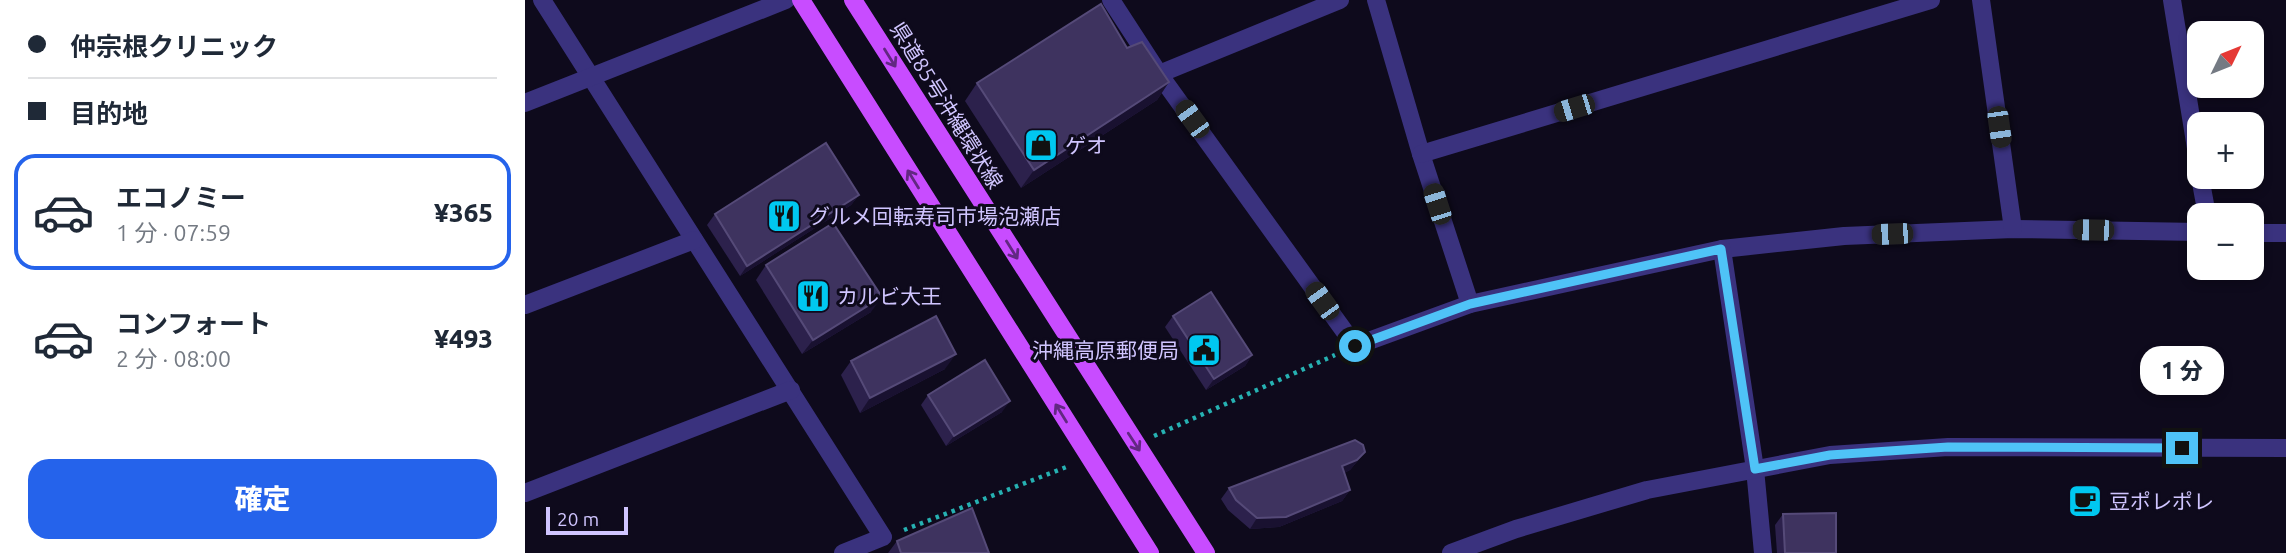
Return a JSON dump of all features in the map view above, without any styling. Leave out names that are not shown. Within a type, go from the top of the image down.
[{"type":"main road","points":[[801,0],[1150,553]]},
{"type":"main road","name":"県道85号沖縄環状線","points":[[853,0],[1206,553]]},
{"type":"street","points":[[542,0],[884,537],[843,553]]},
{"type":"street","points":[[525,103],[786,0]]},
{"type":"street","points":[[1111,0],[1159,74],[1355,346],[1470,304],[1721,249],[1843,236],[2013,229],[2187,232]]},
{"type":"street","points":[[1159,74],[1340,0]]},
{"type":"street","points":[[1376,0],[1421,154],[1470,304]]},
{"type":"street","points":[[1421,154],[1931,0]]},
{"type":"street","points":[[1981,0],[2013,229]]},
{"type":"street","points":[[2172,0],[2190,112]]},
{"type":"street","points":[[2264,233],[2286,233]]},
{"type":"street","points":[[525,305],[694,240]]},
{"type":"street","points":[[1721,249],[1755,469],[1763,553]]},
{"type":"street","points":[[525,492],[791,390]]},
{"type":"street","points":[[1451,553],[1516,529],[1647,490],[1830,455],[1948,447],[2286,448]]},
{"type":"path","points":[[1135,444],[1355,346]]},
{"type":"path","points":[[884,537],[1089,458]]},
{"type":"building","name":"ゲオ","points":[[1101,4],[1127,48],[1142,42],[1169,82],[1034,170],[977,83]]},
{"type":"building","points":[[826,143],[859,195],[747,266],[715,214]]},
{"type":"building","name":"カルビ大王","points":[[833,223],[882,297],[813,340],[766,265]]},
{"type":"building","points":[[1211,292],[1252,355],[1214,379],[1173,316]]},
{"type":"building","points":[[936,316],[956,354],[870,398],[851,361]]},
{"type":"building","points":[[985,360],[1010,401],[954,436],[928,395]]},
{"type":"building","points":[[1355,440],[1363,445],[1365,452],[1357,460],[1342,466],[1350,490],[1286,517],[1257,518],[1236,500],[1229,488]]},
{"type":"building","points":[[972,508],[989,553],[901,553],[897,541]]},
{"type":"building","points":[[1836,513],[1836,553],[1785,553],[1783,514]]},
{"type":"place","name":"ゲオ","points":[[1041,145]]},
{"type":"place","name":"グルメ回転寿司市場泡瀬店","points":[[784,216]]},
{"type":"place","name":"カルビ大王","points":[[813,296]]},
{"type":"place","name":"沖縄高原郵便局","points":[[1204,350]]},
{"type":"place","name":"豆ポレポレ","points":[[2085,501]]},
{"type":"route","points":[[1355,346],[1470,304],[1721,249],[1755,469],[1830,455],[1948,447],[2182,448]]}]
